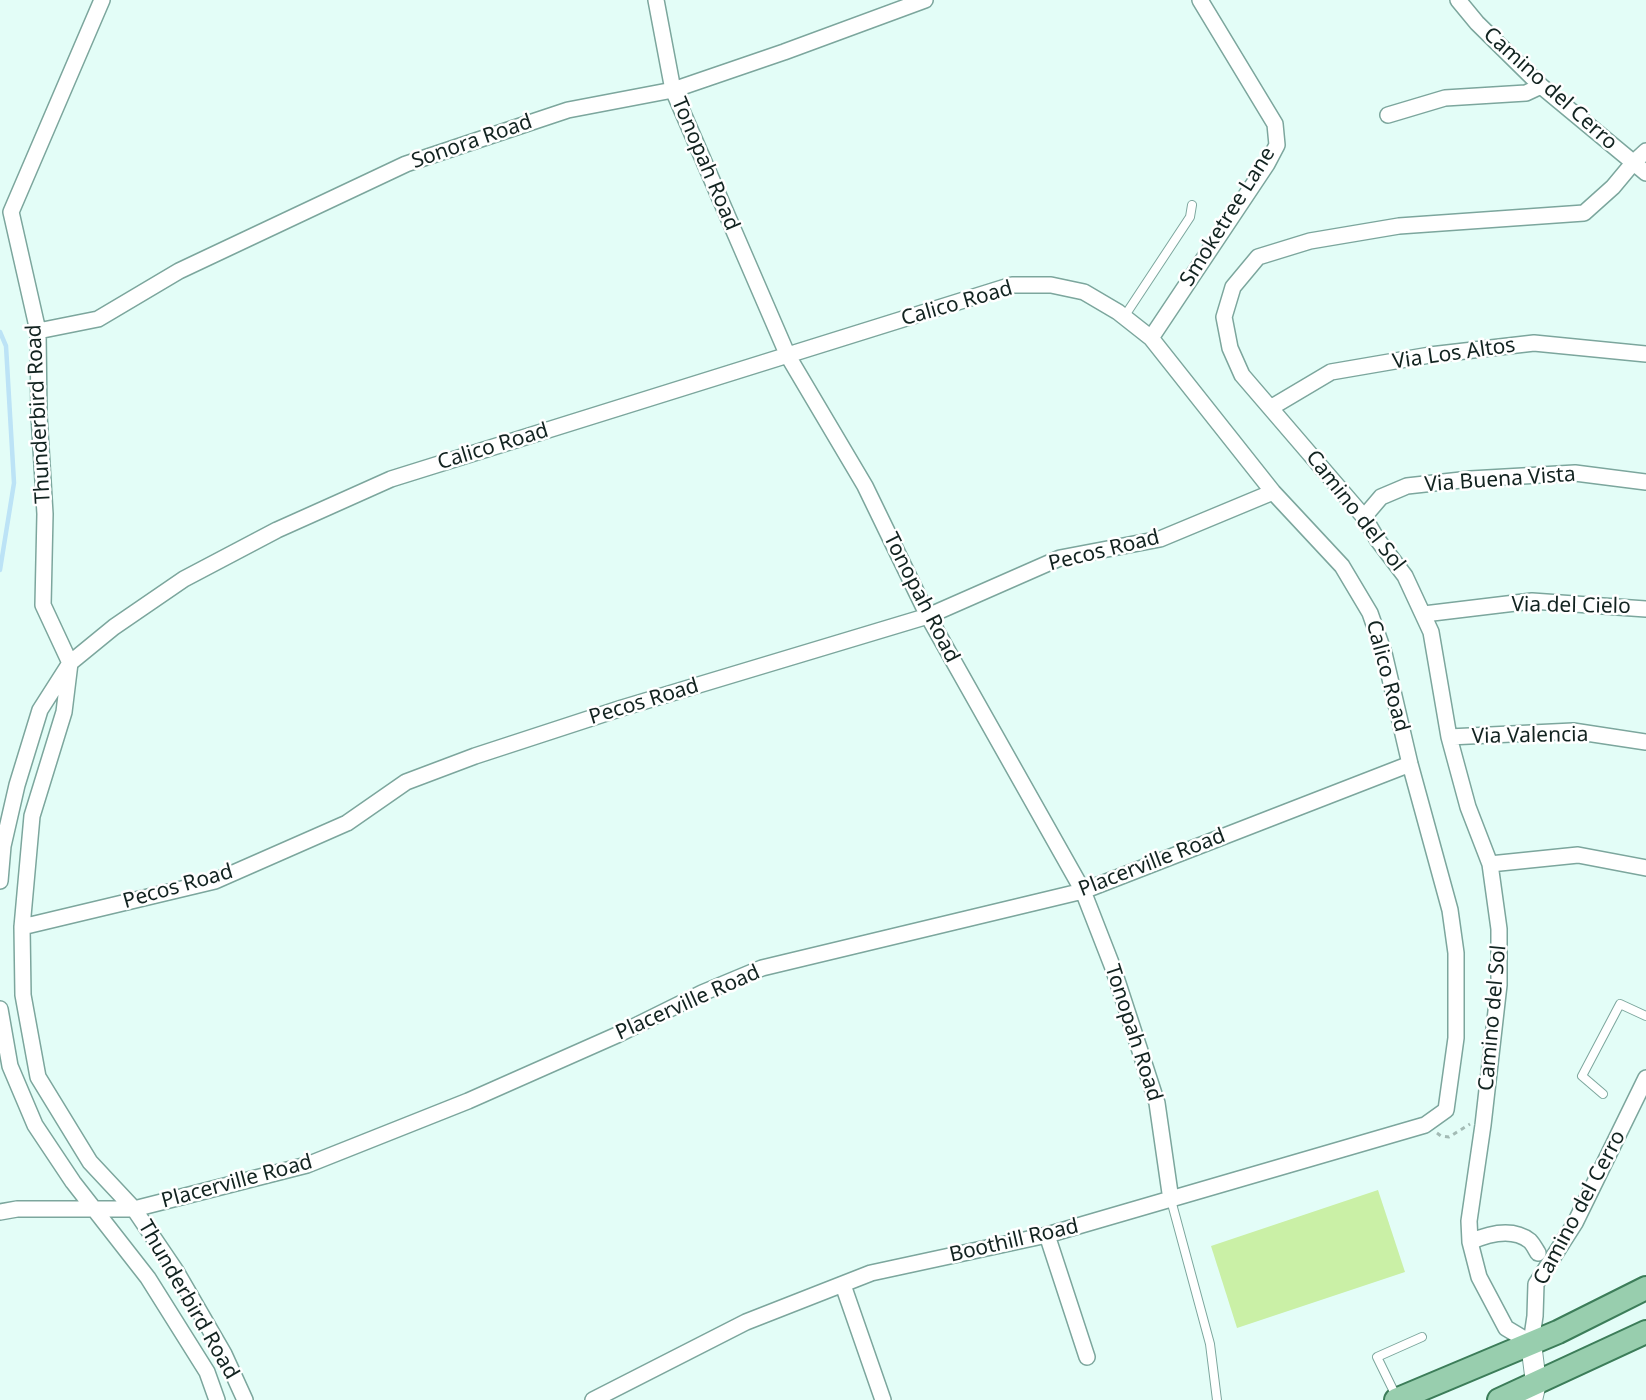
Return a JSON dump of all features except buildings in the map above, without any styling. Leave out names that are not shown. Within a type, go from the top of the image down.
[{"type":"main road","points":[[1397,1400],[1531,1343],[1646,1288]]},
{"type":"main road","points":[[1499,1400],[1534,1392],[1646,1332]]},
{"type":"main road","points":[[1531,1343],[1534,1392]]},
{"type":"street","name":"Thunderbird Road","points":[[102,0],[5,210],[38,331],[39,415],[45,514],[42,605],[70,663],[64,712],[32,816],[22,927],[23,995],[38,1077],[90,1162],[134,1209],[176,1271],[224,1354],[245,1400]]},
{"type":"street","name":"Tonopah Road","points":[[656,0],[673,90],[788,356],[865,486],[928,616],[1083,891],[1113,968],[1157,1103],[1171,1200]]},
{"type":"street","name":"Sonora Road","points":[[38,331],[98,319],[179,271],[406,164],[568,110],[673,90],[795,49],[926,0]]},
{"type":"street","name":"Smoketree Lane","points":[[1151,338],[1267,164],[1276,145],[1275,124],[1200,0]]},
{"type":"street","name":"Camino del Cerro","points":[[1458,0],[1477,23],[1541,86],[1646,173]]},
{"type":"street","points":[[1388,114],[1445,98],[1526,93],[1541,86]]},
{"type":"street","name":"Camino del Sol","points":[[1531,1343],[1506,1328],[1479,1277],[1470,1242],[1469,1221],[1499,985],[1499,929],[1490,864],[1468,807],[1449,737],[1431,632],[1405,576],[1364,517],[1242,375],[1230,348],[1224,318],[1233,287],[1258,257],[1310,241],[1399,226],[1584,213],[1613,187],[1646,151]]},
{"type":"street","name":"Calico Road","points":[[70,663],[114,627],[184,579],[277,530],[391,479],[1012,285],[1051,285],[1084,292],[1124,317],[1151,338],[1273,492],[1342,566],[1370,613],[1384,653],[1410,764],[1450,910],[1456,953],[1456,1038],[1446,1110]]},
{"type":"street","name":"Via Los Altos","points":[[1272,408],[1331,372],[1430,355],[1534,343],[1646,354]]},
{"type":"street","name":"Via Buena Vista","points":[[1364,517],[1381,497],[1407,486],[1470,479],[1575,473],[1646,482]]},
{"type":"street","name":"Pecos Road","points":[[22,927],[215,881],[347,823],[406,782],[475,756],[622,708],[928,616],[1060,558],[1160,539],[1273,492]]},
{"type":"street","name":"Via del Cielo","points":[[1424,614],[1532,601],[1646,609]]},
{"type":"street","points":[[0,881],[3,846],[17,785],[40,710],[70,663]]},
{"type":"street","name":"Via Valencia","points":[[1449,737],[1573,731],[1646,742]]},
{"type":"street","name":"Placerville Road","points":[[0,1212],[16,1209],[134,1209],[307,1165],[468,1101],[616,1035],[702,993],[762,968],[1083,891],[1410,764]]},
{"type":"street","points":[[1490,864],[1578,855],[1646,868]]},
{"type":"street","name":"Thunderbird Road","points":[[0,1009],[10,1066],[35,1125],[93,1209],[148,1278],[207,1372],[217,1400]]},
{"type":"street","name":"Camino del Cerro","points":[[1531,1343],[1535,1316],[1534,1276],[1546,1252],[1566,1237],[1575,1224],[1646,1078]]},
{"type":"street","name":"Boothill Road","points":[[593,1400],[746,1322],[843,1286],[871,1273],[1047,1235],[1171,1200],[1428,1123],[1446,1110]]},
{"type":"street","points":[[1470,1242],[1489,1234],[1512,1233],[1546,1252]]},
{"type":"street","points":[[1047,1235],[1087,1357]]},
{"type":"street","points":[[843,1286],[883,1400]]},
{"type":"lane","points":[[1124,317],[1190,217],[1192,205]]},
{"type":"lane","points":[[1603,1094],[1582,1076],[1620,1004],[1646,1016]]},
{"type":"lane","points":[[1171,1200],[1210,1344],[1217,1400]]},
{"type":"lane","points":[[1397,1400],[1377,1357],[1422,1337]]},
{"type":"path","points":[[1428,1123],[1441,1136],[1449,1137],[1467,1124],[1483,1125]]},
{"type":"green space","points":[[1378,1190],[1405,1272],[1237,1328],[1211,1246]]},
{"type":"waterway","points":[[0,332],[6,346],[14,483],[0,570]]}]
